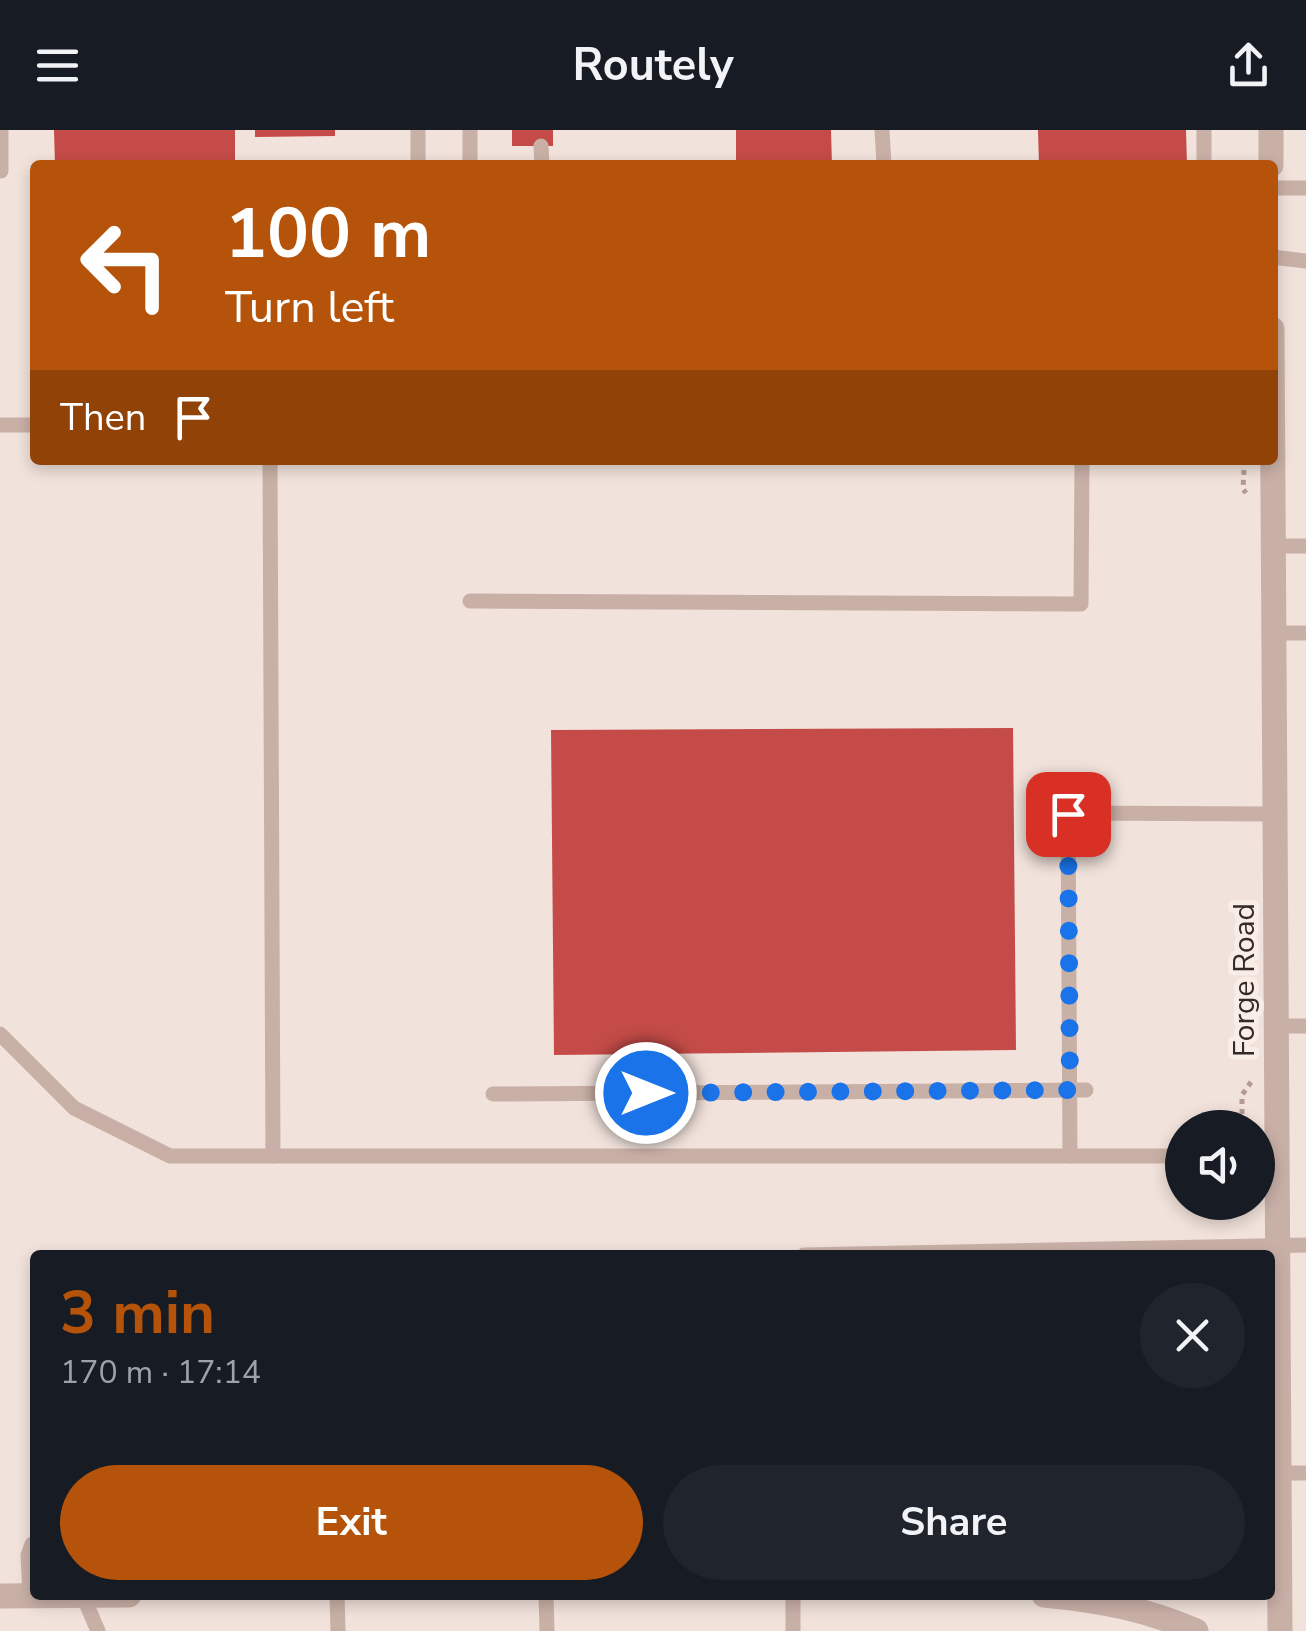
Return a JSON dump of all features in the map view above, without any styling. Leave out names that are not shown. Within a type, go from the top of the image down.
[{"type":"street","points":[[1271,130],[1272,160]]},
{"type":"street","name":"Forge Road","points":[[1271,1110],[1277,1026],[1273,465]]},
{"type":"street","name":"Forge Road","points":[[1275,1219],[1293,1473],[1276,1573],[1280,1631]]},
{"type":"street","points":[[0,1596],[30,1596]]},
{"type":"street","points":[[1091,1600],[1143,1611],[1196,1631]]},
{"type":"lane","points":[[1,171],[2,130]]},
{"type":"lane","points":[[418,130],[418,160]]},
{"type":"lane","points":[[470,130],[470,160]]},
{"type":"lane","points":[[882,130],[884,160]]},
{"type":"lane","points":[[1204,130],[1204,160]]},
{"type":"lane","points":[[541,146],[542,160]]},
{"type":"lane","points":[[1278,188],[1306,188]]},
{"type":"lane","points":[[1278,258],[1306,261]]},
{"type":"lane","points":[[0,425],[30,425]]},
{"type":"lane","points":[[270,465],[273,1156]]},
{"type":"lane","points":[[470,601],[1081,604],[1082,465]]},
{"type":"lane","points":[[1274,546],[1306,546]]},
{"type":"lane","points":[[1274,633],[1306,633]]},
{"type":"lane","points":[[1070,1156],[1078,1090],[1068,814],[1276,814]]},
{"type":"lane","points":[[1277,1026],[1306,1026]]},
{"type":"lane","points":[[0,1034],[74,1108],[170,1156],[1165,1156]]},
{"type":"lane","points":[[493,1094],[1078,1090]]},
{"type":"lane","points":[[1225,1250],[1306,1245]]},
{"type":"lane","points":[[30,1549],[30,1596]]},
{"type":"lane","points":[[85,1600],[98,1631]]},
{"type":"lane","points":[[337,1600],[338,1631]]},
{"type":"lane","points":[[546,1600],[547,1631]]},
{"type":"lane","points":[[793,1631],[794,1600]]},
{"type":"building","points":[[54,130],[235,130],[235,160],[55,160]]},
{"type":"building","points":[[255,130],[335,130],[335,136],[255,137]]},
{"type":"building","points":[[512,130],[553,130],[553,146],[512,146]]},
{"type":"building","points":[[736,130],[831,130],[832,160],[736,160]]},
{"type":"building","points":[[1038,130],[1186,130],[1187,160],[1039,160]]},
{"type":"building","points":[[1013,728],[1016,1050],[554,1055],[551,730]]},
{"type":"route","points":[[646,1093],[1070,1090],[1068,814]]}]
